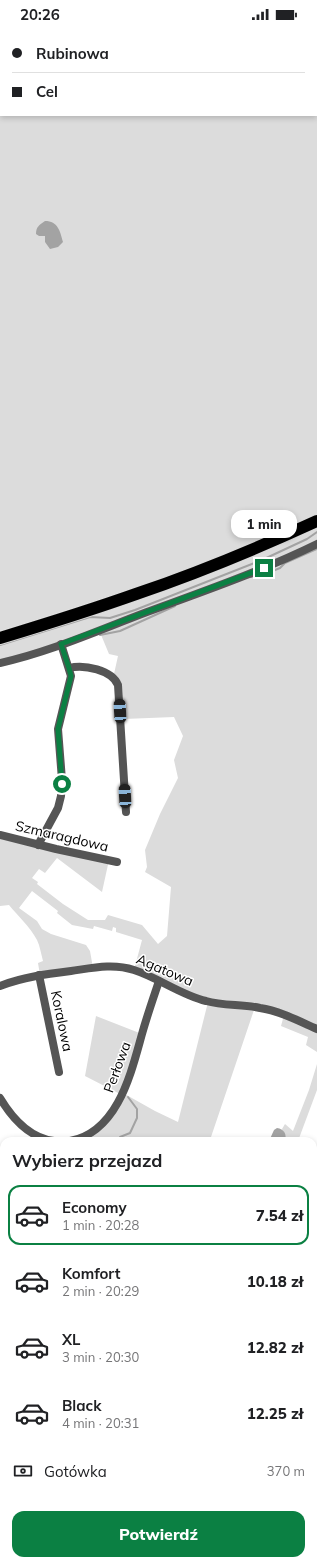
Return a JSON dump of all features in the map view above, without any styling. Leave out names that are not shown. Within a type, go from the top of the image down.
[{"type":"highway","points":[[0,638],[131,596],[188,575],[275,540],[317,521]]},
{"type":"street","points":[[0,663],[61,644],[255,572],[317,544]]},
{"type":"street","points":[[38,844],[58,808],[61,796],[62,776],[58,729],[71,676],[61,644]]},
{"type":"street","points":[[69,668],[85,666],[109,675],[117,682],[119,691],[126,812]]},
{"type":"street","name":"Szmaragdowa","points":[[0,835],[117,862]]},
{"type":"street","name":"Agatowa","points":[[0,986],[39,975],[112,966],[134,970],[206,1001],[220,1004],[263,1008],[277,1012],[317,1029]]},
{"type":"street","name":"Koralowa","points":[[39,975],[59,1072]]},
{"type":"street","name":"Perłowa","points":[[84,1137],[94,1131],[108,1116],[121,1097],[130,1076],[159,981]]},
{"type":"street","points":[[0,1098],[11,1114],[30,1132],[40,1137]]},
{"type":"shaded area","points":[[0,116],[317,116],[317,515],[240,549],[161,579],[0,631]]},
{"type":"shaded area","points":[[45,221],[49,221],[58,227],[63,242],[58,247],[50,249],[45,242],[45,236],[39,236],[36,234],[38,226]]},
{"type":"shaded area","points":[[317,526],[317,1052],[306,1045],[308,1037],[281,1026],[284,1015],[255,1007],[211,1137],[88,1137],[122,1095],[85,1076],[96,1016],[142,1034],[123,1093],[178,1122],[208,1002],[134,970],[142,940],[116,932],[116,928],[113,927],[112,931],[94,926],[93,929],[72,925],[57,913],[58,911],[32,891],[19,908],[37,921],[42,929],[51,934],[86,945],[90,951],[93,968],[40,975],[38,963],[43,961],[37,940],[9,905],[0,906],[0,835],[109,860],[102,892],[57,858],[45,873],[39,869],[32,878],[38,882],[37,884],[63,904],[88,920],[105,920],[108,915],[142,925],[158,944],[167,936],[171,887],[145,872],[147,867],[145,850],[160,814],[178,778],[174,760],[183,736],[174,717],[124,719],[122,686],[114,674],[118,656],[109,654],[99,630],[0,663],[0,643]]},
{"type":"shaded area","points":[[317,1064],[317,1090],[299,1137],[284,1137],[282,1129],[285,1124],[293,1131],[309,1090]]},
{"type":"shaded area","points":[[277,1128],[281,1129],[286,1137],[271,1137],[274,1130]]},
{"type":"waterway","points":[[0,645],[90,617],[110,618],[135,610],[262,560],[307,539],[317,532]]},
{"type":"waterway","points":[[251,577],[265,574],[280,568],[285,563],[317,549]]},
{"type":"waterway","points":[[100,635],[120,631],[175,606]]},
{"type":"waterway","points":[[120,1137],[130,1133],[137,1118],[137,1109],[128,1097]]},
{"type":"route","points":[[62,784],[58,729],[71,676],[61,644],[264,568]]}]
